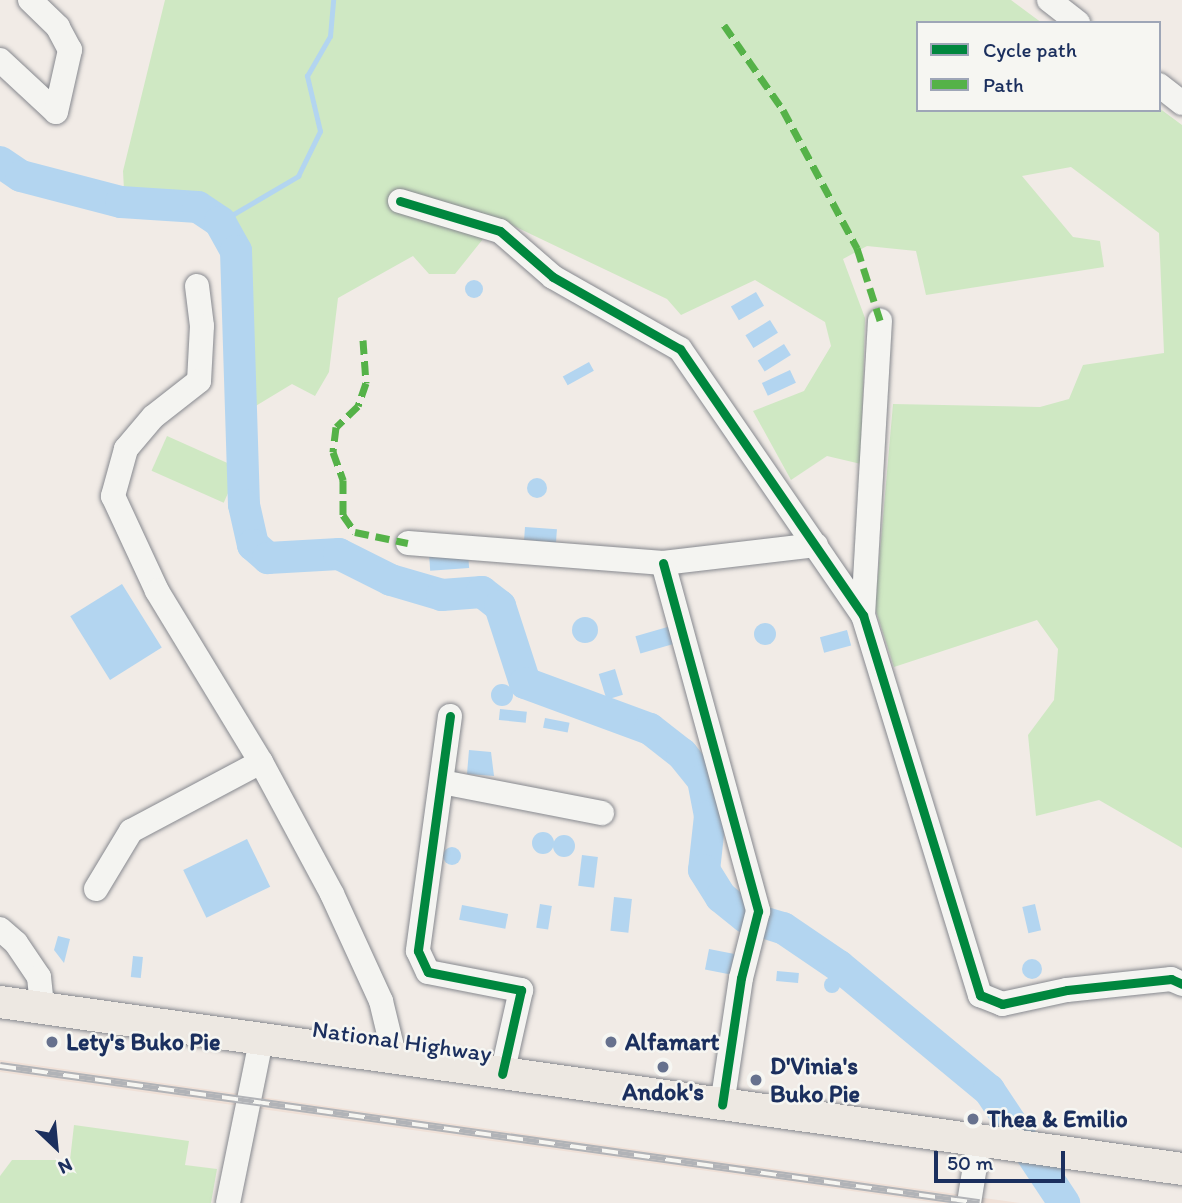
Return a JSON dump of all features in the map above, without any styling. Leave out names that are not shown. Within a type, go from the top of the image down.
[{"type":"main road","name":"National Highway","points":[[0,1002],[1058,1152],[1181,1162]]},
{"type":"street","points":[[0,60],[56,112],[70,50],[58,27],[30,0]]},
{"type":"street","points":[[1049,0],[1075,21]]},
{"type":"street","points":[[1161,87],[1182,103]]},
{"type":"street","points":[[400,201],[500,231],[552,277],[680,349],[863,615],[980,995],[1002,1004],[1067,990],[1171,979],[1182,984]]},
{"type":"street","points":[[197,286],[202,326],[199,381],[153,417],[126,449],[113,496],[157,591],[261,762],[332,894],[381,1001],[395,1059]]},
{"type":"street","points":[[863,615],[880,320]]},
{"type":"street","points":[[408,543],[663,563],[816,545]]},
{"type":"street","points":[[663,563],[756,918],[741,978],[722,1105]]},
{"type":"street","points":[[450,716],[418,951],[428,972],[521,990],[502,1074]]},
{"type":"street","points":[[96,889],[131,831],[261,762]]},
{"type":"street","points":[[442,782],[602,813]]},
{"type":"street","points":[[0,929],[16,943],[39,978],[42,1009]]},
{"type":"street","points":[[228,1203],[261,1041]]},
{"type":"street","points":[[969,1203],[993,1143]]},
{"type":"shaded area","points":[[0,1060],[1020,1203],[938,1203],[226,1104],[0,1072]]},
{"type":"green space","points":[[165,0],[1011,0],[1039,21],[916,21],[916,112],[1161,112],[1161,109],[1182,125],[1182,848],[1099,800],[1036,816],[1028,735],[1054,700],[1058,649],[1037,620],[894,667],[875,608],[893,404],[1040,407],[1069,399],[1083,365],[1164,353],[1159,233],[1071,167],[1022,176],[1073,237],[1100,241],[1104,267],[926,295],[916,251],[867,246],[843,259],[865,318],[861,464],[827,456],[791,480],[753,411],[804,391],[831,346],[825,322],[755,280],[681,315],[667,299],[499,219],[455,274],[429,274],[413,256],[338,298],[329,372],[315,396],[292,384],[241,415],[236,251],[220,222],[197,206],[124,190],[123,171]]},
{"type":"green space","points":[[167,436],[239,468],[224,503],[152,471]]},
{"type":"green space","points":[[74,1125],[189,1141],[185,1165],[217,1169],[211,1203],[0,1203],[0,1176],[12,1160],[70,1160]]},
{"type":"water","points":[[474,280],[480,283],[483,289],[480,295],[474,298],[468,295],[465,289],[468,283]]},
{"type":"water","points":[[756,292],[764,306],[739,320],[731,306]]},
{"type":"water","points":[[770,320],[778,333],[753,348],[745,335]]},
{"type":"water","points":[[784,344],[791,355],[765,371],[758,360]]},
{"type":"water","points":[[589,362],[594,371],[568,385],[563,377]]},
{"type":"water","points":[[790,370],[796,383],[768,396],[762,383]]},
{"type":"water","points":[[537,478],[544,481],[547,488],[544,495],[537,498],[530,495],[527,488],[530,481]]},
{"type":"water","points":[[525,527],[557,529],[556,542],[524,540]]},
{"type":"water","points":[[468,552],[469,568],[430,571],[429,555]]},
{"type":"water","points":[[122,584],[162,648],[110,680],[70,616]]},
{"type":"water","points":[[585,617],[594,621],[598,630],[594,639],[585,643],[576,639],[572,630],[576,621]]},
{"type":"water","points":[[765,623],[773,626],[776,634],[773,642],[765,645],[757,642],[754,634],[757,626]]},
{"type":"water","points":[[671,626],[676,643],[640,654],[635,636]]},
{"type":"water","points":[[847,630],[851,645],[824,653],[820,637]]},
{"type":"water","points":[[615,669],[623,695],[607,700],[599,674]]},
{"type":"water","points":[[502,684],[512,691],[513,695],[506,705],[502,706],[492,699],[491,695],[498,685]]},
{"type":"water","points":[[500,709],[527,712],[526,723],[499,720]]},
{"type":"water","points":[[545,718],[570,723],[568,733],[543,728]]},
{"type":"water","points":[[469,750],[491,752],[494,776],[467,774]]},
{"type":"water","points":[[543,832],[551,835],[554,843],[551,851],[543,854],[535,851],[532,843],[535,835]]},
{"type":"water","points":[[564,835],[572,838],[575,846],[572,854],[564,857],[556,854],[553,846],[556,838]]},
{"type":"water","points":[[247,839],[270,887],[206,918],[183,870]]},
{"type":"water","points":[[452,847],[458,850],[461,856],[458,862],[452,865],[446,862],[443,856],[446,850]]},
{"type":"water","points":[[582,855],[598,857],[594,888],[578,886]]},
{"type":"water","points":[[614,897],[632,899],[628,933],[610,931]]},
{"type":"water","points":[[540,904],[552,906],[548,930],[536,928]]},
{"type":"water","points":[[1035,904],[1041,930],[1028,933],[1022,907]]},
{"type":"water","points":[[462,905],[508,914],[505,929],[459,920]]},
{"type":"water","points":[[58,936],[70,939],[64,963],[54,950]]},
{"type":"water","points":[[709,949],[735,954],[731,975],[705,970]]},
{"type":"water","points":[[133,956],[143,957],[141,978],[131,977]]},
{"type":"water","points":[[1032,959],[1039,962],[1042,969],[1039,976],[1032,979],[1025,976],[1022,969],[1025,962]]},
{"type":"water","points":[[777,971],[799,973],[798,983],[776,981]]},
{"type":"water","points":[[832,977],[838,979],[838,991],[832,993],[826,991],[824,985],[826,979]]},
{"type":"waterway","points":[[220,222],[298,176],[320,131],[307,76],[330,36],[333,0]]},
{"type":"waterway","points":[[0,162],[21,176],[121,202],[198,207],[220,222],[236,251],[244,505],[253,545],[268,558],[339,554],[391,580],[442,595],[482,592],[500,606],[525,683],[650,729],[682,754],[703,780],[710,816],[704,870],[721,897],[746,917],[783,928],[839,966],[989,1090],[1064,1203]]},
{"type":"railway","points":[[0,1066],[979,1203]]},
{"type":"marked path","points":[[724,25],[783,110],[857,248],[880,320]]},
{"type":"marked path","points":[[363,340],[366,383],[358,406],[336,427],[333,452],[343,480],[343,515],[355,532],[408,543]]},
{"type":"cycle path","points":[[400,201],[500,231],[553,277],[680,349],[863,615],[980,995],[1002,1004],[1067,990],[1171,979],[1182,984]]},
{"type":"cycle path","points":[[663,563],[758,911],[741,978],[722,1105]]},
{"type":"cycle path","points":[[450,716],[418,951],[428,972],[521,990],[502,1074]]},
{"type":"place","name":"Lety's Buko Pie","points":[[52,1042]]},
{"type":"place","name":"Alfamart","points":[[611,1042]]},
{"type":"place","name":"Andok's","points":[[663,1067]]},
{"type":"place","name":"D'Vinia's Buko Pie","points":[[756,1080]]},
{"type":"place","name":"Thea & Emilio","points":[[973,1119]]}]
